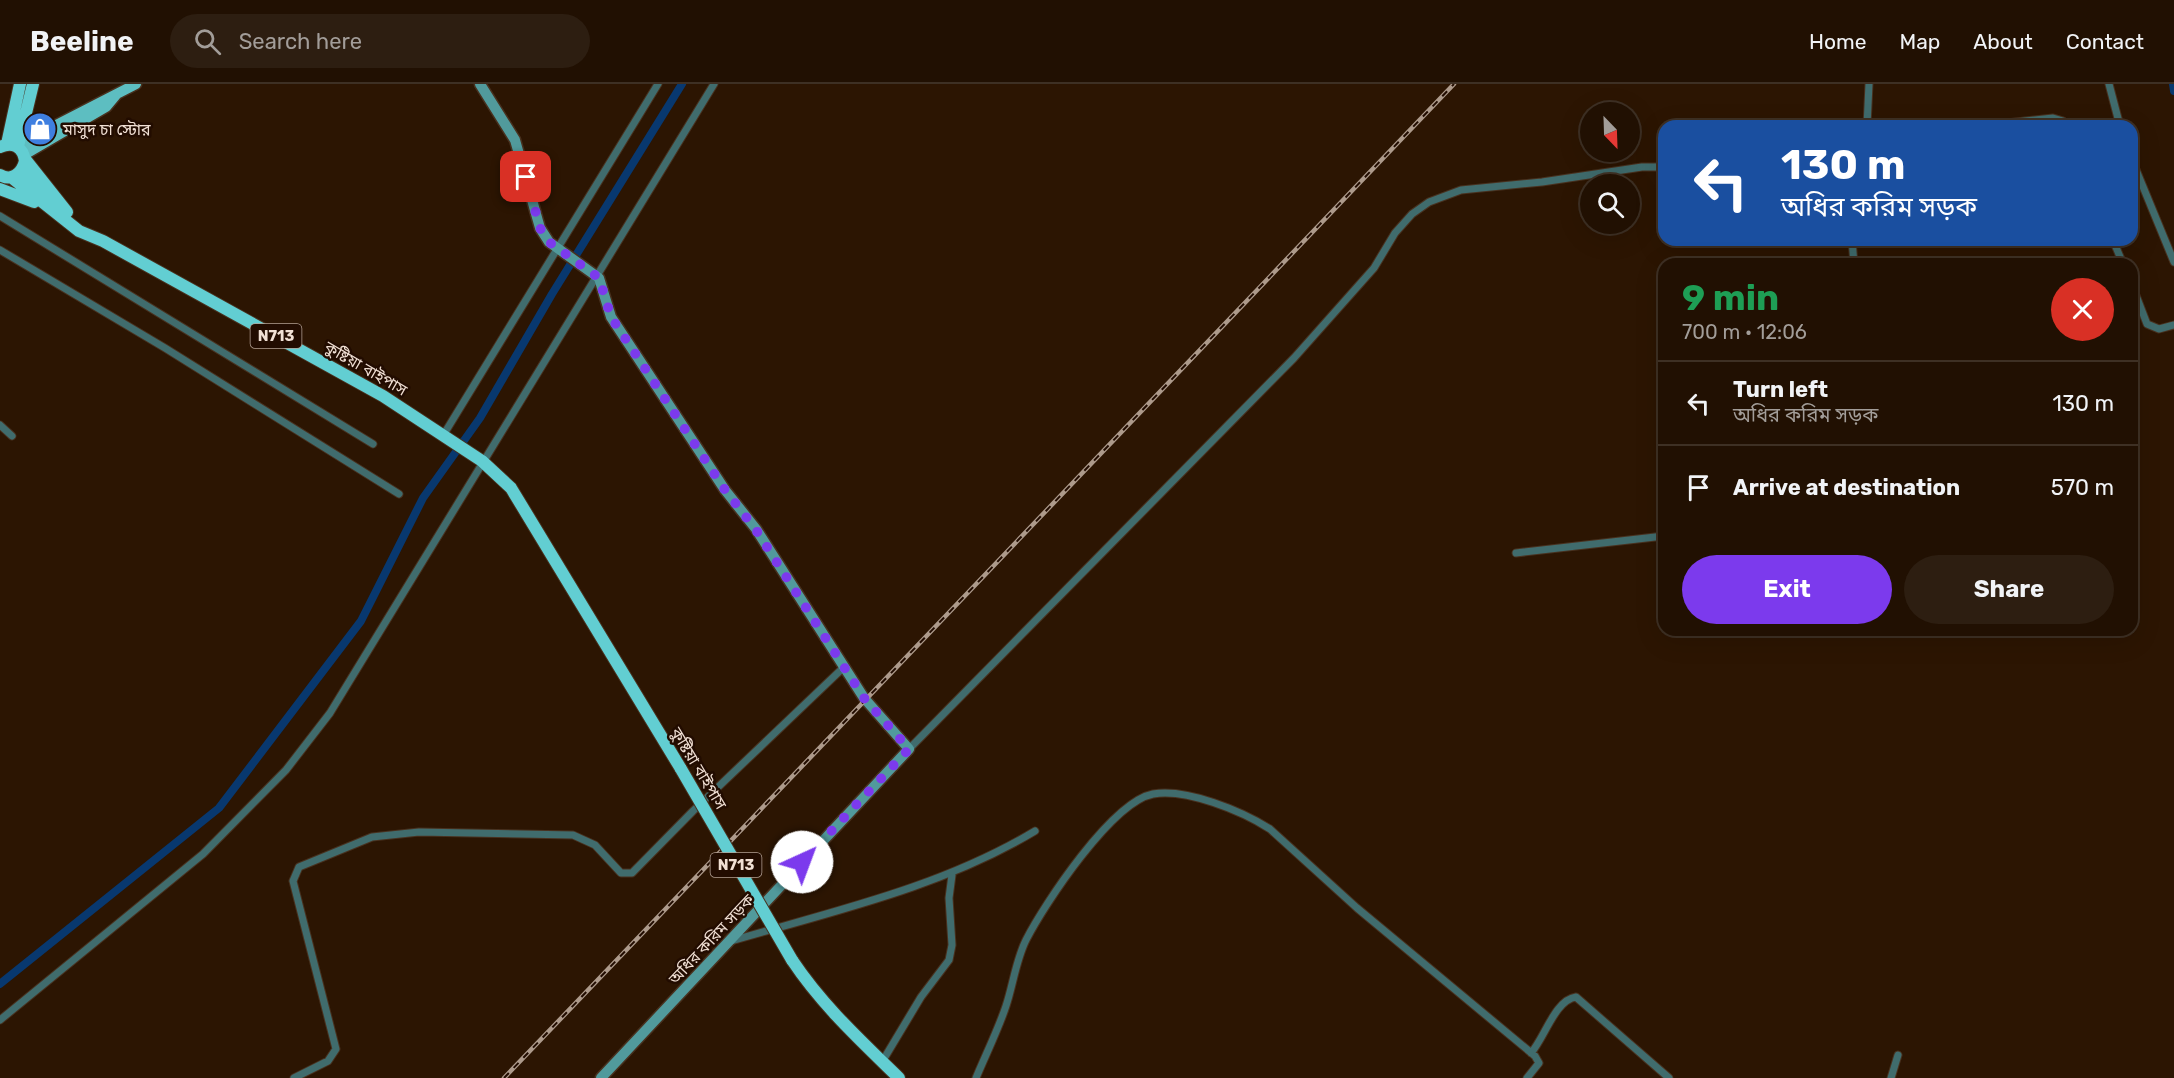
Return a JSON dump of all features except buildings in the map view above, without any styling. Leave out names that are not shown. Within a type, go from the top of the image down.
[{"type":"highway","points":[[20,84],[17,153],[65,215]]},
{"type":"highway","points":[[3,180],[17,153],[33,84]]},
{"type":"highway","name":"কুষ্টিয়া বাইপাস","points":[[3,180],[65,215],[79,231],[103,241],[383,396],[483,462],[512,488],[681,769],[792,960],[810,987],[833,1014],[898,1078]]},
{"type":"main road","points":[[17,153],[35,136],[136,84]]},
{"type":"main road","points":[[480,84],[515,140],[540,228],[557,248],[594,273],[602,284],[611,317],[725,490],[756,530],[864,698],[909,749]]},
{"type":"main road","name":"অধির করিম সড়ক","points":[[601,1078],[909,749]]},
{"type":"street","points":[[445,435],[658,84]]},
{"type":"street","points":[[0,1020],[203,854],[286,770],[330,713],[483,462],[594,273],[714,84]]},
{"type":"street","points":[[1867,120],[1869,84]]},
{"type":"street","points":[[2109,84],[2118,120]]},
{"type":"street","points":[[2034,120],[2053,118],[2060,120]]},
{"type":"street","points":[[909,749],[1294,358],[1374,268],[1395,233],[1412,214],[1429,201],[1461,190],[1542,182],[1642,167],[1658,167]]},
{"type":"street","points":[[2138,175],[2174,262]]},
{"type":"street","points":[[0,216],[373,444]]},
{"type":"street","points":[[0,250],[165,348],[399,494]]},
{"type":"street","points":[[2138,301],[2147,324],[2159,329],[2174,324]]},
{"type":"street","points":[[0,425],[12,436]]},
{"type":"street","points":[[1516,553],[1658,537]]},
{"type":"street","points":[[294,1078],[328,1061],[336,1049],[293,881],[299,867],[372,837],[443,832],[573,835],[595,845],[621,873],[632,873],[693,811],[844,668]]},
{"type":"street","points":[[976,1078],[1006,1007],[1025,942],[1081,857],[1126,808],[1151,795],[1168,793],[1186,795],[1253,818],[1270,829],[1357,908],[1531,1053],[1539,1063],[1527,1078]]},
{"type":"street","points":[[729,942],[952,874],[998,854],[1035,831]]},
{"type":"street","points":[[882,1062],[921,997],[949,960],[952,945],[950,898],[952,874]]},
{"type":"street","points":[[1531,1053],[1542,1041],[1552,1017],[1566,1000],[1576,997],[1669,1078]]},
{"type":"street","points":[[1891,1078],[1898,1055]]},
{"type":"waterway","points":[[0,984],[219,808],[361,621],[423,498],[480,418],[552,294],[682,84]]},
{"type":"waterway","points":[[2173,84],[2174,91]]},
{"type":"railway","points":[[504,1078],[1454,84]]},
{"type":"place","name":"মাসুদ চা স্টোর","points":[[40,129]]},
{"type":"route","points":[[526,177],[540,228],[549,242],[599,278],[611,317],[725,490],[756,530],[864,698],[909,749],[802,862]]}]
